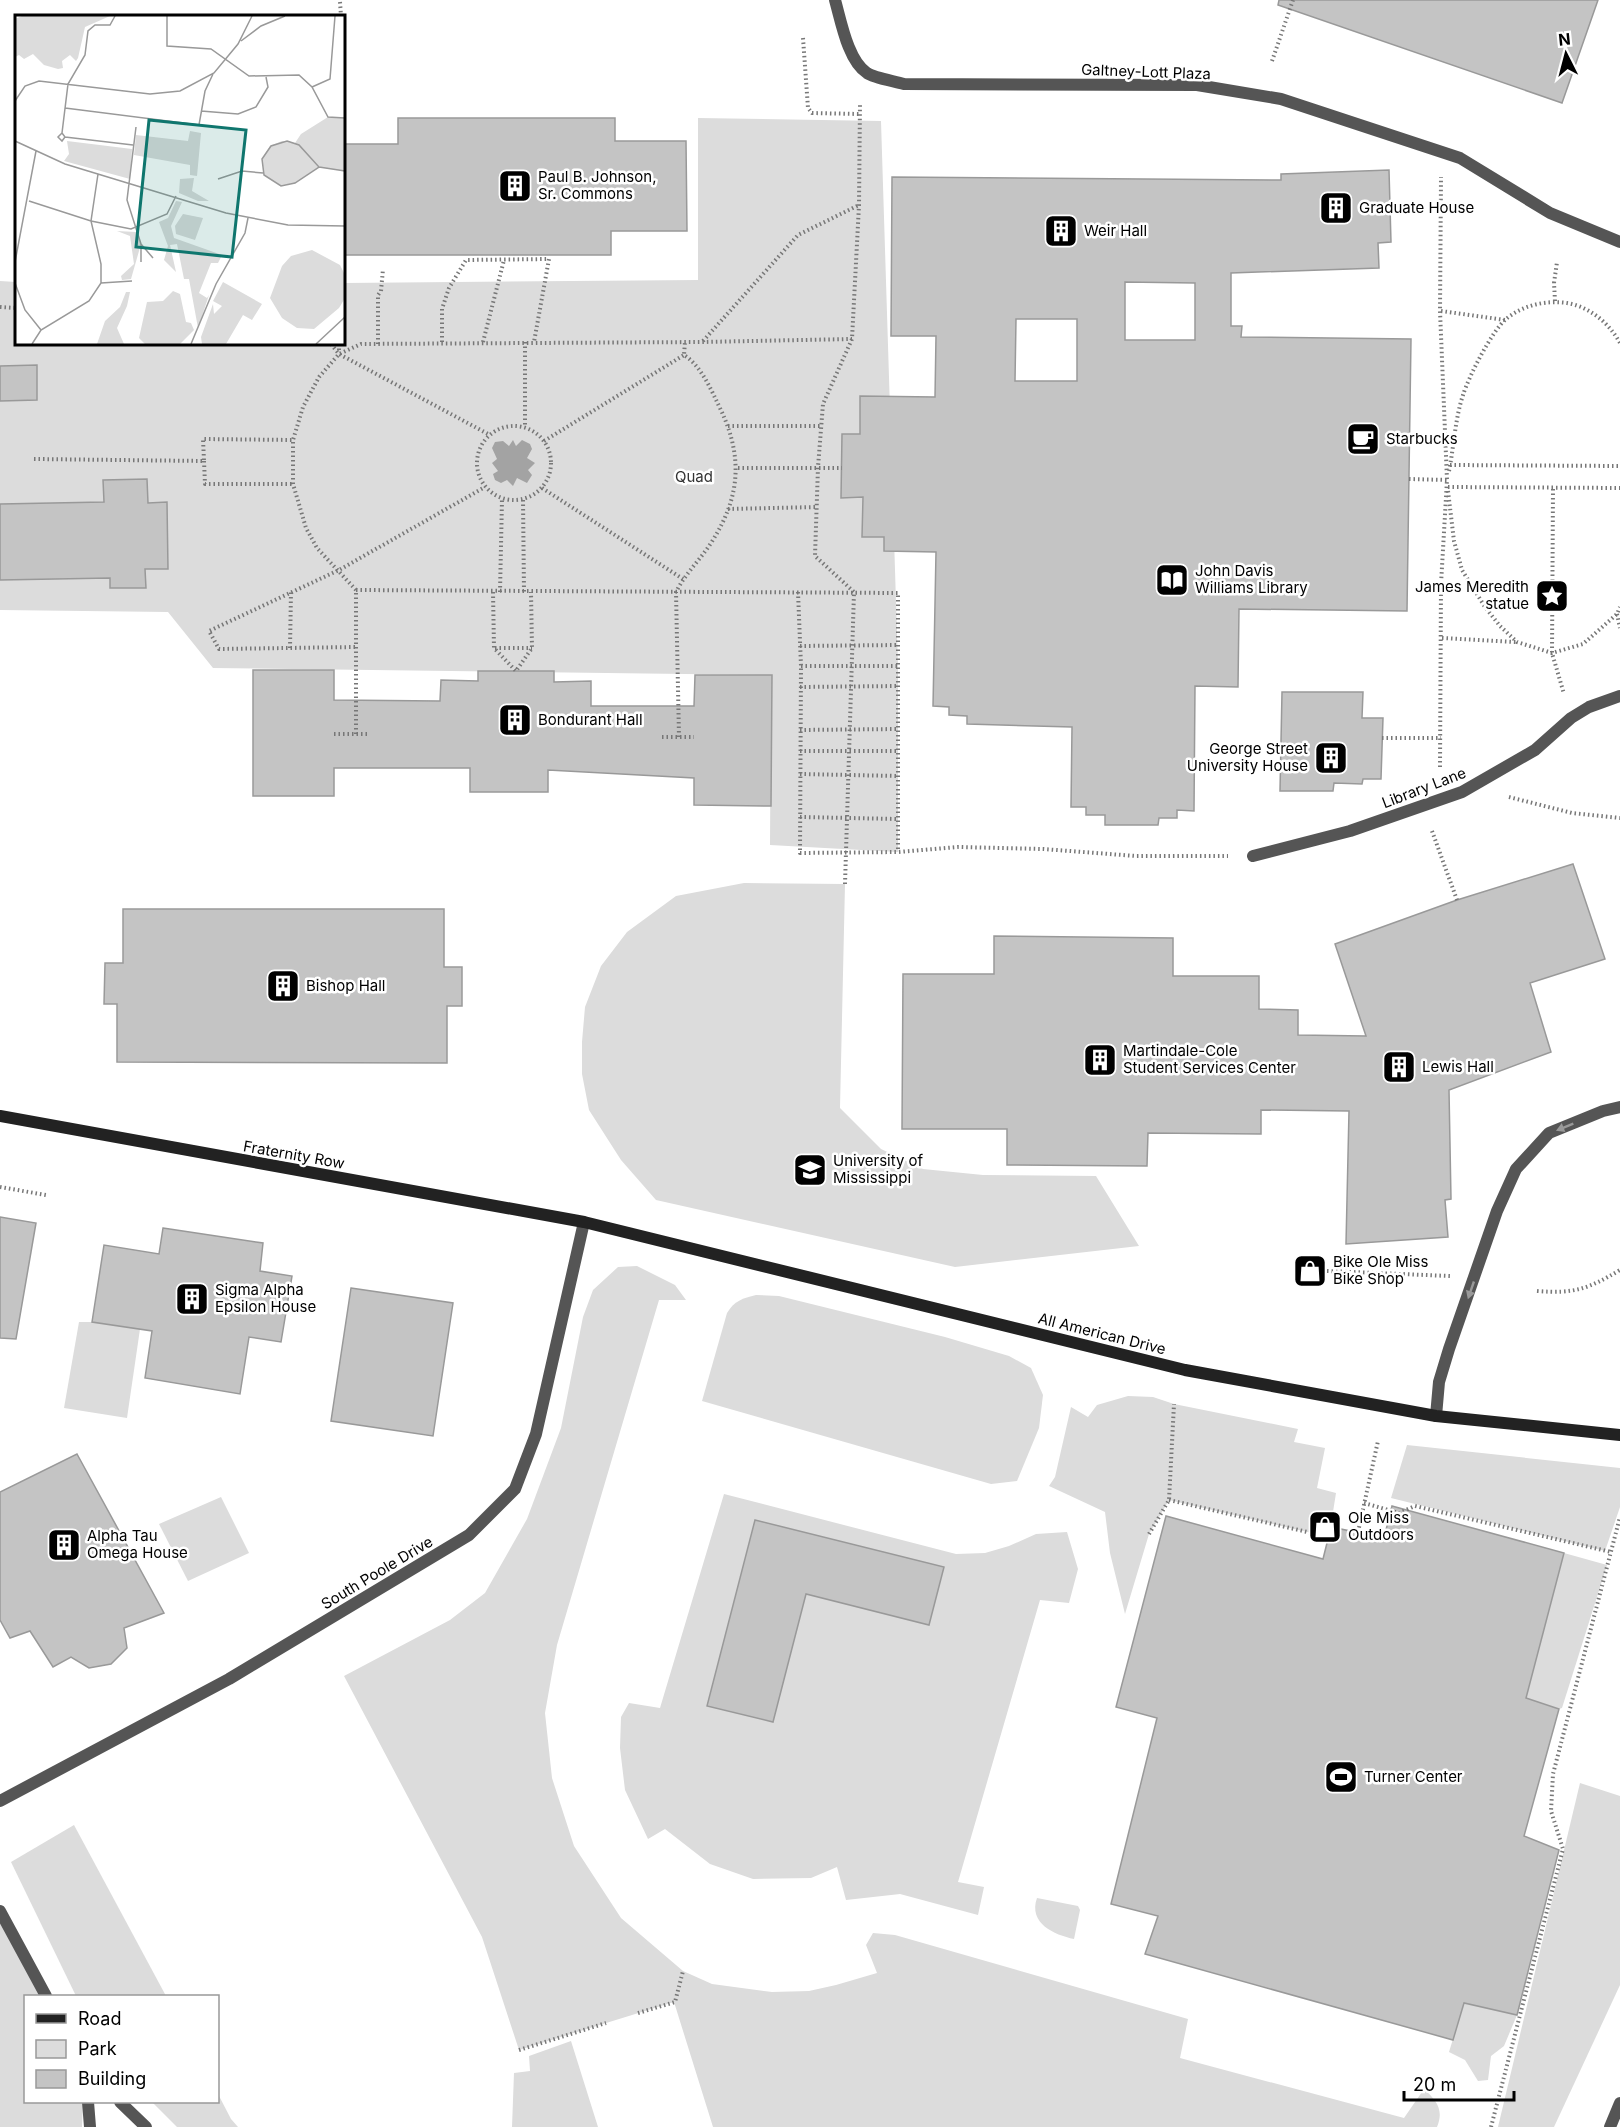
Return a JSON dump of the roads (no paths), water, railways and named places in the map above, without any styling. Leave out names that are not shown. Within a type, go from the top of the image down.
[{"type":"street","name":"Galtney-Lott Plaza","points":[[835,0],[848,49],[866,73],[904,84],[1197,85],[1281,99],[1460,158],[1550,213],[1620,242]]},
{"type":"street","name":"Library Lane","points":[[1253,856],[1350,831],[1462,792],[1535,750],[1571,718],[1589,707],[1620,696]]},
{"type":"street","points":[[1436,1416],[1439,1382],[1449,1349],[1497,1211],[1516,1169],[1549,1133],[1603,1111],[1620,1107]]},
{"type":"street","name":"Fraternity Row","points":[[0,1116],[584,1222]]},
{"type":"street","name":"All American Drive","points":[[584,1222],[1182,1369],[1436,1416],[1620,1435]]},
{"type":"street","name":"South Poole Drive","points":[[0,1801],[229,1679],[469,1535],[515,1489],[536,1434],[584,1222]]},
{"type":"street","points":[[0,1911],[45,1995]]},
{"type":"street","points":[[88,2103],[90,2127]]},
{"type":"street","points":[[121,2103],[146,2127]]},
{"type":"street","points":[[1610,2127],[1620,2103]]},
{"type":"place","name":"Paul B. Johnson, Sr. Commons","points":[[515,186]]},
{"type":"place","name":"Graduate House","points":[[1336,208]]},
{"type":"place","name":"Weir Hall","points":[[1061,231]]},
{"type":"place","name":"Starbucks","points":[[1363,439]]},
{"type":"place","name":"John Davis Williams Library","points":[[1172,580]]},
{"type":"place","name":"James Meredith statue","points":[[1552,596]]},
{"type":"place","name":"Bondurant Hall","points":[[515,720]]},
{"type":"place","name":"George Street University House","points":[[1331,758]]},
{"type":"place","name":"Bishop Hall","points":[[283,986]]},
{"type":"place","name":"Martindale-Cole Student Services Center","points":[[1100,1060]]},
{"type":"place","name":"Lewis Hall","points":[[1399,1067]]},
{"type":"place","name":"University of Mississippi","points":[[810,1170]]},
{"type":"place","name":"Bike Ole Miss Bike Shop","points":[[1310,1271]]},
{"type":"place","name":"Sigma Alpha Epsilon House","points":[[192,1299]]},
{"type":"place","name":"Ole Miss Outdoors","points":[[1325,1527]]},
{"type":"place","name":"Alpha Tau Omega House","points":[[64,1545]]},
{"type":"place","name":"Turner Center","points":[[1341,1777]]},
{"type":"park label","name":"Quad","points":[[694,477]]}]
